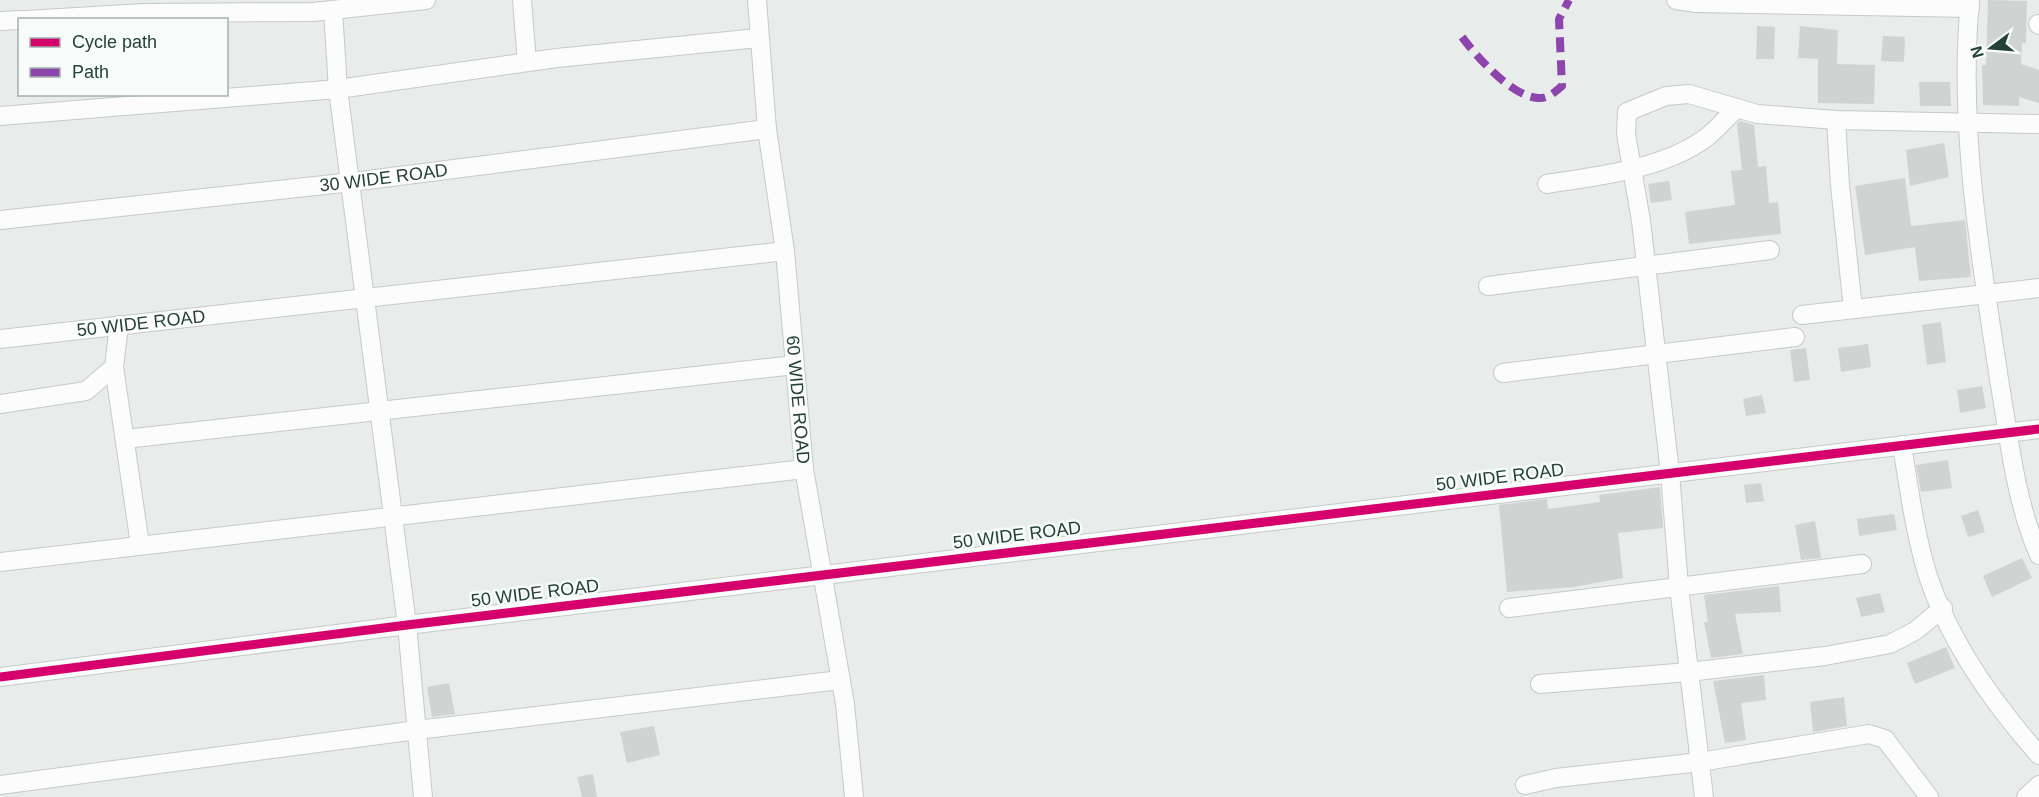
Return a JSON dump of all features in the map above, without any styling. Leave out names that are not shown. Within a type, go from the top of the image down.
[{"type":"street","points":[[36,18],[85,8],[311,6],[333,10],[426,0]]},
{"type":"street","points":[[522,0],[527,62]]},
{"type":"street","name":"60 WIDE ROAD","points":[[757,0],[758,38],[767,129],[785,251],[804,469],[840,680],[854,797]]},
{"type":"street","points":[[1676,0],[1696,3],[1970,4],[1966,124],[1986,295],[2015,475],[2030,534],[2039,555]]},
{"type":"street","points":[[333,10],[338,89],[352,182],[407,625],[423,797]]},
{"type":"street","points":[[0,21],[18,20]]},
{"type":"street","points":[[0,116],[338,89],[527,62],[758,38]]},
{"type":"street","points":[[1704,797],[1679,586],[1670,473],[1646,265],[1626,134],[1627,112],[1666,96],[1689,94],[1757,114],[1836,120],[2039,124]]},
{"type":"street","points":[[1547,184],[1632,170],[1657,162],[1706,138],[1737,108]]},
{"type":"street","points":[[1836,120],[1840,185],[1853,309]]},
{"type":"street","name":"30 WIDE ROAD","points":[[0,220],[352,182],[767,129]]},
{"type":"street","points":[[1488,286],[1770,250]]},
{"type":"street","name":"50 WIDE ROAD","points":[[0,339],[365,300],[785,251]]},
{"type":"street","points":[[1802,315],[2039,288]]},
{"type":"street","points":[[119,325],[114,367],[140,545]]},
{"type":"street","points":[[1503,373],[1795,338]]},
{"type":"street","points":[[125,439],[795,365]]},
{"type":"street","points":[[0,404],[86,391],[114,367]]},
{"type":"street","name":"50 WIDE ROAD","points":[[0,677],[407,625],[2039,429]]},
{"type":"street","points":[[1902,445],[1911,502],[1929,576],[1943,608],[1960,645],[2000,712],[2039,754]]},
{"type":"street","points":[[0,562],[804,469]]},
{"type":"street","points":[[1509,608],[1862,564]]},
{"type":"street","points":[[1540,684],[1689,672],[1825,656],[1890,644],[1915,631],[1943,608]]},
{"type":"street","points":[[0,785],[417,730],[840,680]]},
{"type":"street","points":[[1525,785],[1556,778],[1700,762],[1869,734],[1885,739],[1929,797]]},
{"type":"street","points":[[2026,797],[2039,785]]},
{"type":"building","points":[[1988,0],[2027,1],[2026,43],[2022,43],[2021,64],[2039,70],[2039,103],[2019,97],[2019,106],[1983,105],[1982,65],[1986,65]]},
{"type":"building","points":[[1757,26],[1775,27],[1774,59],[1756,59]]},
{"type":"building","points":[[1800,26],[1838,30],[1837,64],[1875,65],[1874,104],[1818,103],[1818,59],[1798,58]]},
{"type":"building","points":[[1883,36],[1905,37],[1904,62],[1881,61]]},
{"type":"building","points":[[1919,82],[1950,82],[1951,106],[1920,106]]},
{"type":"building","points":[[1740,121],[1754,125],[1758,167],[1766,166],[1769,203],[1778,202],[1781,234],[1689,244],[1685,212],[1735,205],[1731,171],[1742,170],[1737,124]]},
{"type":"building","points":[[1944,143],[1949,177],[1910,186],[1906,150]]},
{"type":"building","points":[[1905,178],[1911,226],[1965,220],[1971,277],[1919,281],[1915,247],[1865,255],[1855,186]]},
{"type":"building","points":[[1669,181],[1672,200],[1651,203],[1648,184]]},
{"type":"building","points":[[1941,322],[1946,362],[1927,365],[1922,325]]},
{"type":"building","points":[[1868,344],[1871,367],[1841,372],[1838,348]]},
{"type":"building","points":[[1806,348],[1810,380],[1794,382],[1790,350]]},
{"type":"building","points":[[1982,386],[1986,408],[1960,413],[1957,390]]},
{"type":"building","points":[[1762,395],[1766,413],[1746,416],[1743,399]]},
{"type":"building","points":[[1948,460],[1952,488],[1921,492],[1916,465]]},
{"type":"building","points":[[1761,483],[1764,501],[1746,503],[1744,485]]},
{"type":"building","points":[[1660,487],[1663,528],[1618,533],[1623,578],[1574,587],[1507,592],[1499,505],[1547,499],[1548,509],[1600,502],[1599,495]]},
{"type":"building","points":[[1978,510],[1985,532],[1968,537],[1961,516]]},
{"type":"building","points":[[1894,514],[1897,530],[1859,536],[1857,519]]},
{"type":"building","points":[[1815,521],[1821,558],[1801,560],[1795,525]]},
{"type":"building","points":[[2022,558],[2032,578],[1992,597],[1983,576]]},
{"type":"building","points":[[1779,586],[1781,612],[1735,614],[1743,654],[1711,658],[1704,622],[1708,622],[1704,595]]},
{"type":"building","points":[[1880,593],[1885,612],[1861,617],[1856,598]]},
{"type":"building","points":[[1946,647],[1955,668],[1915,684],[1907,663]]},
{"type":"building","points":[[1764,675],[1766,700],[1741,703],[1746,740],[1725,743],[1713,681]]},
{"type":"building","points":[[449,683],[455,714],[432,717],[427,687]]},
{"type":"building","points":[[1844,697],[1847,726],[1813,732],[1810,702]]},
{"type":"building","points":[[654,726],[660,755],[627,763],[620,732]]},
{"type":"building","points":[[593,774],[597,797],[582,797],[577,777]]},
{"type":"marked path","points":[[1462,37],[1476,55],[1506,83],[1528,96],[1538,98],[1551,95],[1562,86],[1559,19],[1569,0]]},
{"type":"cycle path","points":[[0,677],[407,625],[2039,429]]}]
